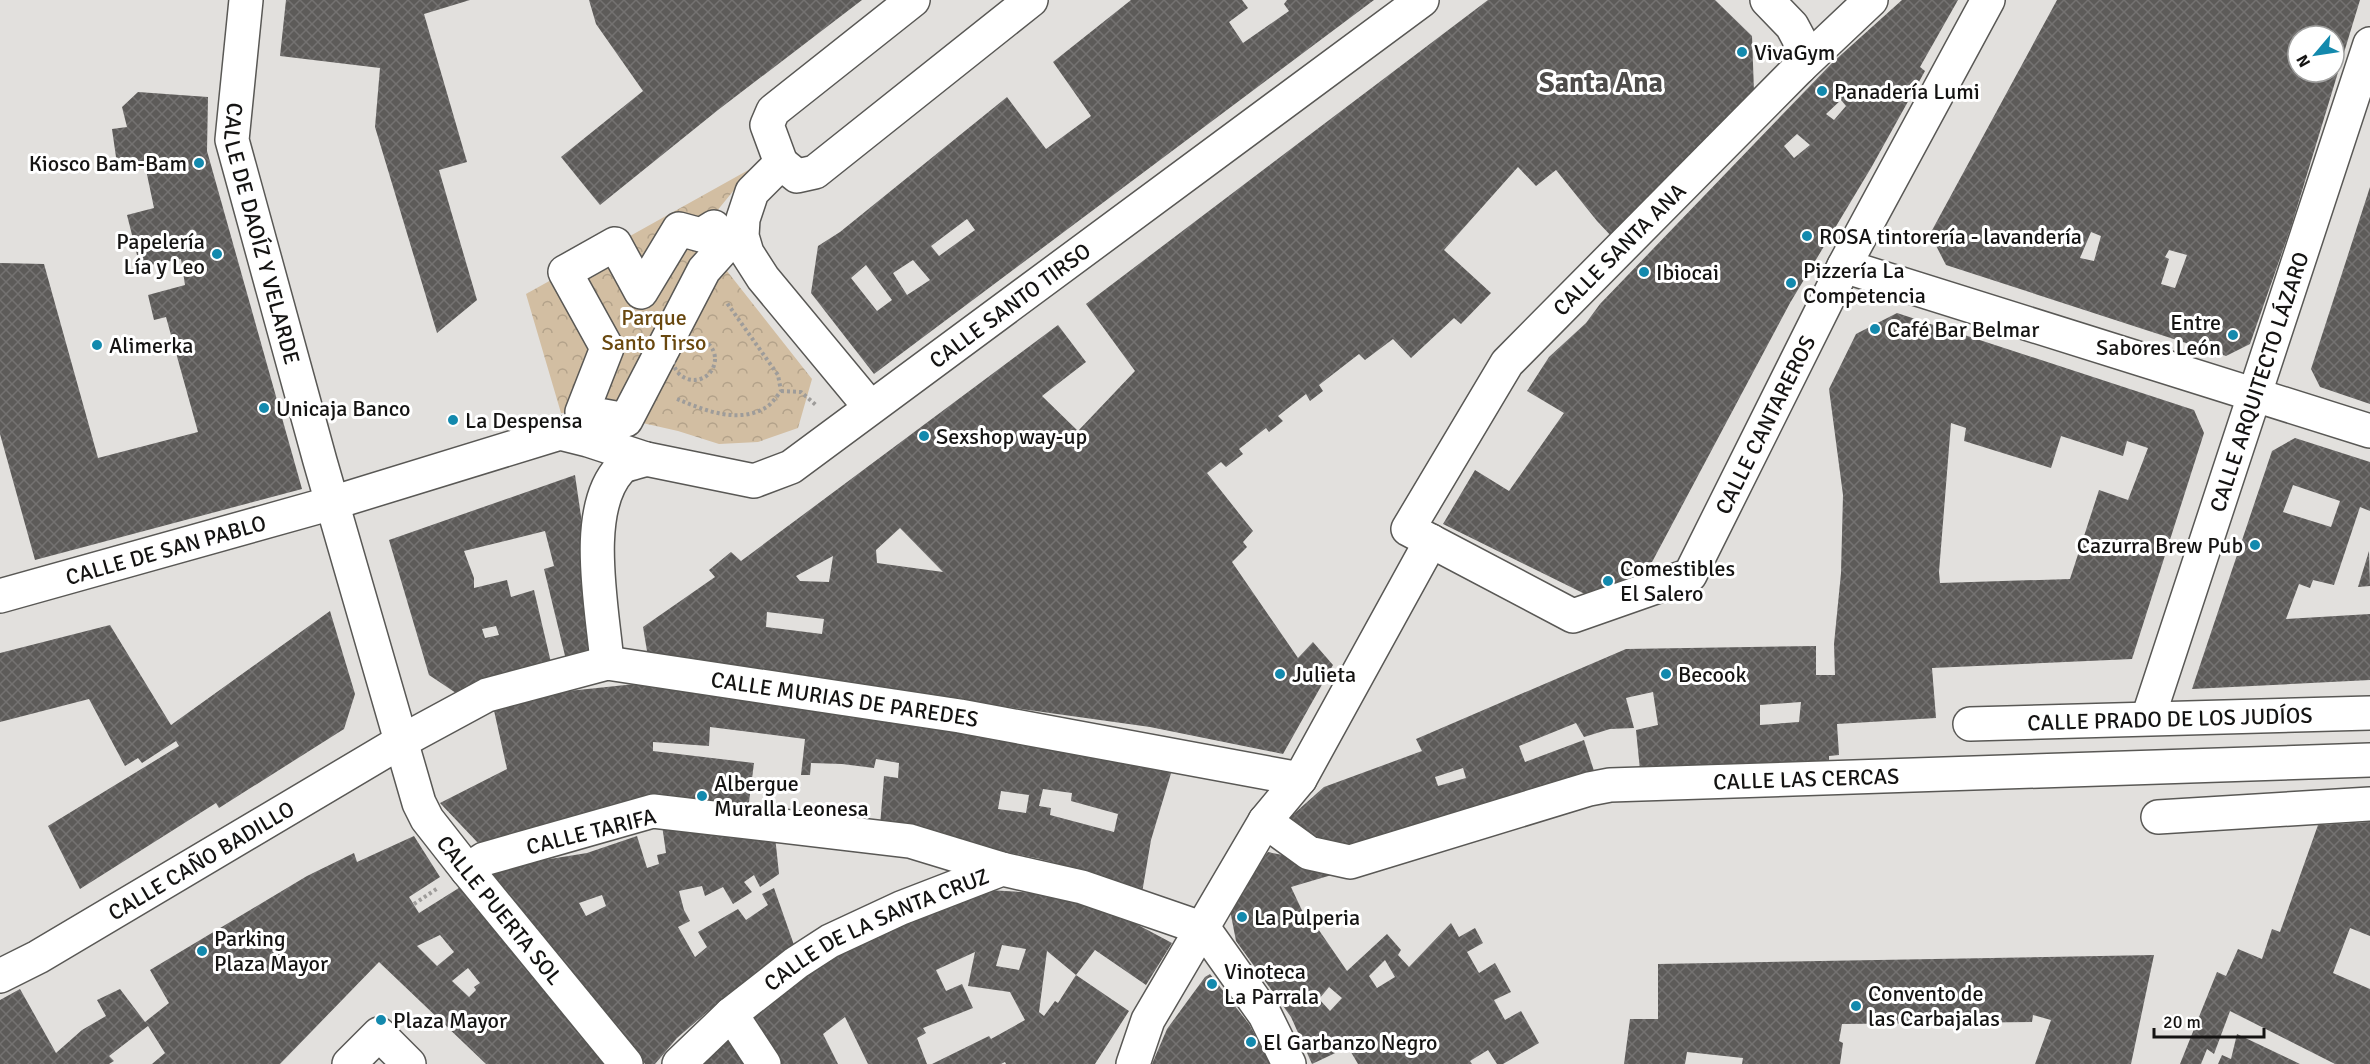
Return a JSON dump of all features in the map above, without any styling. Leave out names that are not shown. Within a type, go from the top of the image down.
[{"type":"street","name":"CALLE DE DAOÍZ Y VELARDE","points":[[246,0],[232,140],[332,503],[402,741]]},
{"type":"street","points":[[913,0],[773,111],[767,125],[781,163],[797,176],[815,172],[1031,0]]},
{"type":"street","name":"CALLE SANTO TIRSO","points":[[560,433],[646,459],[754,481],[791,467],[1422,0]]},
{"type":"street","points":[[1767,0],[1792,26],[1800,41],[1800,67]]},
{"type":"street","name":"CALLE SANTA ANA","points":[[1133,1064],[1148,1020],[1265,821],[1300,779],[1507,363],[1800,67],[1871,0]]},
{"type":"street","name":"CALLE CANTAREROS","points":[[1420,535],[1573,616],[1690,575],[1845,266],[1988,0]]},
{"type":"street","name":"CALLE ARQUITECTO LÁZARO","points":[[2148,718],[2370,44]]},
{"type":"street","points":[[781,163],[752,192],[743,219],[742,236],[747,253],[763,278],[870,407]]},
{"type":"street","points":[[714,227],[721,251],[704,270],[626,420],[582,412],[607,348],[565,272],[615,244],[641,292],[679,229],[701,235],[714,227]]},
{"type":"street","points":[[1845,266],[2370,431]]},
{"type":"street","name":"CALLE DE SAN PABLO","points":[[0,596],[332,503],[560,433]]},
{"type":"street","points":[[607,663],[596,543],[604,496],[621,468],[646,459]]},
{"type":"street","name":"CALLE MURIAS DE PAREDES","points":[[402,741],[487,695],[607,663],[960,716],[1300,779]]},
{"type":"street","name":"CALLE PRADO DE LOS JUDÍOS","points":[[1970,724],[2370,713]]},
{"type":"street","name":"CALLE PUERTA SOL","points":[[402,741],[419,803],[427,819],[626,1064]]},
{"type":"street","name":"CALLE CAÑO BADILLO","points":[[0,976],[38,957],[402,741]]},
{"type":"street","name":"CALLE LAS CERCAS","points":[[1265,821],[1309,853],[1350,862],[1588,789],[1610,786],[2370,760]]},
{"type":"street","points":[[2158,817],[2370,804]]},
{"type":"street","name":"CALLE TARIFA","points":[[467,870],[484,859],[653,811],[910,841],[1002,869]]},
{"type":"street","name":"CALLE DE LA SANTA CRUZ","points":[[679,1064],[730,1014],[830,940],[901,908],[1002,869],[1082,887],[1203,929]]},
{"type":"street","points":[[1203,929],[1265,1015],[1289,1064]]},
{"type":"street","points":[[730,1014],[764,1064]]},
{"type":"street","points":[[349,1064],[379,1034],[410,1064]]},
{"type":"path","points":[[644,385],[708,412],[741,416],[766,408],[781,391],[778,375],[704,270]]},
{"type":"green space","name":"Parque Santo Tirso","points":[[752,168],[712,217],[727,271],[812,379],[798,428],[758,442],[719,444],[678,431],[594,412],[561,413],[526,294]]},
{"type":"building","points":[[286,0],[470,0],[424,14],[467,162],[439,170],[477,300],[437,333],[375,127],[380,68],[280,56]]},
{"type":"building","points":[[589,0],[862,0],[718,110],[600,205],[561,157],[643,91],[596,24]]},
{"type":"building","points":[[1131,0],[1242,0],[1248,8],[1229,22],[1243,43],[1289,11],[1284,4],[1287,0],[1374,0],[874,374],[811,293],[818,246],[840,232],[1007,97],[1046,149],[1091,116],[1053,62]],"holes":[[[967,219],[975,230],[939,256],[931,246]],[[913,260],[930,280],[907,295],[893,273]],[[866,265],[892,300],[877,311],[851,278]]]},
{"type":"building","points":[[1488,0],[1715,0],[1752,36],[1754,91],[1613,238],[1556,170],[1536,186],[1518,167],[1444,250],[1491,293],[1461,324],[1454,318],[1411,358],[1393,339],[1365,360],[1359,354],[1319,385],[1323,391],[1310,401],[1306,394],[1278,416],[1283,421],[1269,432],[1266,428],[1239,449],[1243,454],[1226,467],[1221,462],[1207,473],[1253,531],[1243,542],[1247,547],[1232,562],[1298,658],[1313,642],[1333,665],[1283,754],[1150,727],[648,657],[643,627],[715,577],[709,570],[731,552],[741,561],[1058,325],[1086,362],[1042,396],[1078,431],[1135,371],[1086,304]],"holes":[[[900,528],[943,572],[877,563],[876,550]],[[833,556],[829,582],[800,581],[796,576]],[[767,612],[824,619],[822,634],[766,627]]]},
{"type":"building","points":[[1902,0],[1958,0],[1920,67],[1925,71],[1871,168],[1790,303],[1643,579],[1589,596],[1443,524],[1475,470],[1509,491],[1564,413],[1527,391],[1549,357],[1586,323],[1600,304],[1833,62]],"holes":[[[1841,100],[1846,106],[1834,120],[1826,114]],[[1797,134],[1810,145],[1794,158],[1784,146]]]},
{"type":"building","points":[[2057,0],[2360,0],[2346,46],[2346,24],[2286,24],[2286,84],[2334,84],[2291,227],[2250,344],[2226,356],[1946,265],[1930,234]],"holes":[[[2091,232],[2101,236],[2094,261],[2080,258]],[[2169,250],[2187,255],[2175,288],[2161,284],[2169,259],[2165,257]]]},
{"type":"building","points":[[138,92],[208,97],[207,151],[302,489],[35,560],[0,434],[0,263],[44,264],[98,458],[198,432],[166,317],[154,320],[148,295],[185,285],[181,259],[140,267],[127,215],[154,208],[145,165],[118,171],[112,129],[127,127],[122,107]]},
{"type":"building","points":[[2370,187],[2370,404],[2320,387],[2311,369]]},
{"type":"building","points":[[1897,313],[2194,410],[2204,433],[2132,659],[1932,668],[1936,718],[1837,724],[1839,755],[1829,756],[1829,762],[1700,765],[1640,770],[1636,730],[1658,725],[1653,692],[1630,697],[1626,698],[1634,728],[1610,729],[1584,737],[1576,723],[1519,746],[1525,762],[1584,740],[1595,774],[1353,853],[1311,847],[1288,819],[1324,787],[1422,751],[1416,739],[1626,649],[1816,646],[1816,675],[1835,675],[1834,644],[1841,573],[1843,495],[1829,389],[1856,334]],"holes":[[[1951,423],[1966,428],[1964,441],[2051,468],[2061,436],[2123,456],[2127,441],[2148,448],[2128,500],[2099,490],[2070,579],[1940,583]],[[1801,702],[1799,722],[1760,725],[1760,705]],[[1463,768],[1466,778],[1438,786],[1435,777]]]},
{"type":"building","points":[[2295,438],[2370,462],[2370,511],[2360,507],[2334,585],[2313,580],[2310,588],[2299,584],[2286,619],[2370,614],[2370,680],[2192,689],[2272,451]],"holes":[[[2293,485],[2340,501],[2331,527],[2283,512]]]},
{"type":"building","points":[[575,475],[601,654],[567,664],[544,569],[554,566],[545,531],[464,551],[474,578],[474,588],[507,580],[511,597],[534,590],[552,667],[456,693],[429,675],[389,540]],"holes":[[[496,626],[499,635],[485,638],[482,629]]]},
{"type":"building","points":[[2369,551],[2370,586],[2358,587]]},
{"type":"building","points":[[330,611],[355,694],[344,729],[219,808],[216,803],[80,889],[48,826],[179,746],[176,741],[142,763],[138,758],[125,766],[89,699],[0,722],[0,653],[110,625],[171,725]]},
{"type":"building","points":[[635,684],[945,724],[1172,770],[1151,840],[1142,893],[1084,871],[1040,859],[880,826],[884,776],[898,778],[899,763],[876,759],[874,768],[811,763],[810,775],[801,775],[805,739],[710,727],[709,746],[653,742],[653,751],[754,763],[748,810],[655,798],[613,804],[579,816],[478,843],[440,803],[507,769],[493,706],[559,692]],"holes":[[[1043,789],[1072,793],[1071,801],[1118,814],[1114,832],[1050,815],[1051,808],[1039,806]],[[1001,791],[1029,795],[1026,813],[998,809]]]},
{"type":"building","points":[[2370,822],[2370,936],[2350,928],[2333,973],[2370,989],[2370,1064],[2335,1064],[2230,1011],[2214,1054],[2207,1049],[2201,1064],[2180,1064],[2217,972],[2226,976],[2238,949],[2262,959],[2272,929],[2280,932],[2318,825]]},
{"type":"building","points":[[662,825],[711,835],[775,836],[779,874],[760,887],[754,875],[744,882],[752,892],[733,904],[723,887],[705,896],[702,886],[679,891],[684,910],[690,921],[678,927],[695,957],[707,947],[698,932],[738,909],[746,920],[768,905],[762,894],[774,888],[794,945],[713,1007],[677,1038],[655,1064],[645,1064],[490,875],[519,864],[587,853],[637,836],[647,868],[659,864],[657,855],[666,853]],"holes":[[[602,895],[606,906],[586,916],[579,903]]]},
{"type":"building","points":[[414,836],[440,877],[409,897],[419,913],[462,886],[604,1064],[486,1064],[379,962],[280,1064],[152,1064],[165,1053],[148,1026],[109,1056],[114,1061],[109,1064],[0,1064],[0,1000],[20,989],[56,1053],[82,1030],[106,1016],[97,1000],[120,989],[145,1022],[169,1003],[150,970],[307,876],[354,853],[357,862]],"holes":[[[440,935],[454,952],[437,966],[417,946]],[[468,968],[480,983],[474,987],[476,990],[469,997],[452,981]]]},
{"type":"building","points":[[1268,852],[1352,869],[1291,887],[1307,921],[1312,920],[1347,971],[1387,934],[1401,950],[1398,955],[1409,967],[1451,923],[1459,937],[1475,928],[1483,943],[1467,952],[1479,973],[1495,963],[1511,992],[1494,1000],[1505,1020],[1521,1011],[1539,1043],[1503,1064],[1497,1064],[1488,1050],[1470,1061],[1472,1064],[1358,1064],[1348,1047],[1312,1064],[1291,1017],[1236,941],[1230,910],[1247,879]],"holes":[[[1385,960],[1395,977],[1377,988],[1369,976]],[[1329,987],[1342,998],[1330,1011],[1319,999]]]},
{"type":"building","points":[[988,890],[1039,893],[1081,903],[1125,918],[1172,943],[1146,985],[1095,950],[1076,975],[1129,1011],[1095,1064],[1006,1064],[1005,1062],[1001,1064],[932,1064],[989,1036],[991,1039],[1025,1020],[1010,992],[968,986],[975,952],[936,970],[946,991],[962,984],[973,1008],[923,1028],[926,1033],[917,1038],[927,1064],[868,1064],[845,1017],[823,1034],[838,1064],[769,1064],[744,1021],[837,953]],"holes":[[[1002,945],[1026,949],[1019,970],[996,966]],[[1047,951],[1076,975],[1058,1003],[1055,1001],[1044,1016],[1039,1012]]]},
{"type":"building","name":"Convento de las Carbajalas","points":[[2154,955],[2131,1064],[2035,1064],[2051,1020],[2033,1015],[2032,1022],[1842,1024],[1839,1041],[1843,1043],[1840,1064],[1742,1064],[1743,1058],[1687,1052],[1685,1064],[1624,1064],[1630,1019],[1658,1019],[1658,964]]},
{"type":"building","points":[[1210,974],[1249,1024],[1271,1064],[1152,1064],[1167,1029],[1205,977]]},
{"type":"building","points":[[734,1030],[757,1064],[698,1064]]},
{"type":"building","points":[[2237,1034],[2300,1064],[2218,1064],[2222,1055],[2231,1059]]},
{"type":"place","name":"VivaGym","points":[[1742,52]]},
{"type":"place","name":"Panadería Lumi","points":[[1822,91]]},
{"type":"place","name":"Kiosco Bam-Bam","points":[[199,163]]},
{"type":"place","name":"ROSA tintorería - lavandería","points":[[1807,236]]},
{"type":"place","name":"Papelería Lía y Leo","points":[[217,254]]},
{"type":"place","name":"Ibiocai","points":[[1644,272]]},
{"type":"place","name":"Pizzería La Competencia","points":[[1791,283]]},
{"type":"place","name":"Café Bar Belmar","points":[[1875,329]]},
{"type":"place","name":"Entre Sabores León","points":[[2233,335]]},
{"type":"place","name":"Alimerka","points":[[97,345]]},
{"type":"place","name":"Unicaja Banco","points":[[264,408]]},
{"type":"place","name":"La Despensa","points":[[453,420]]},
{"type":"place","name":"Sexshop way-up","points":[[924,436]]},
{"type":"place","name":"Cazurra Brew Pub","points":[[2255,545]]},
{"type":"place","name":"Comestibles El Salero","points":[[1608,581]]},
{"type":"place","name":"Julieta","points":[[1280,674]]},
{"type":"place","name":"Becook","points":[[1666,674]]},
{"type":"place","name":"Albergue Muralla Leonesa","points":[[702,796]]},
{"type":"place","name":"La Pulperia","points":[[1242,917]]},
{"type":"place","name":"Parking Plaza Mayor","points":[[202,951]]},
{"type":"place","name":"Vinoteca La Parrala","points":[[1212,984]]},
{"type":"place","name":"Convento de las Carbajalas","points":[[1856,1006]]},
{"type":"place","name":"Plaza Mayor","points":[[381,1020]]},
{"type":"place","name":"El Garbanzo Negro","points":[[1251,1042]]},
{"type":"district","name":"Santa Ana","points":[[1601,82]]}]
